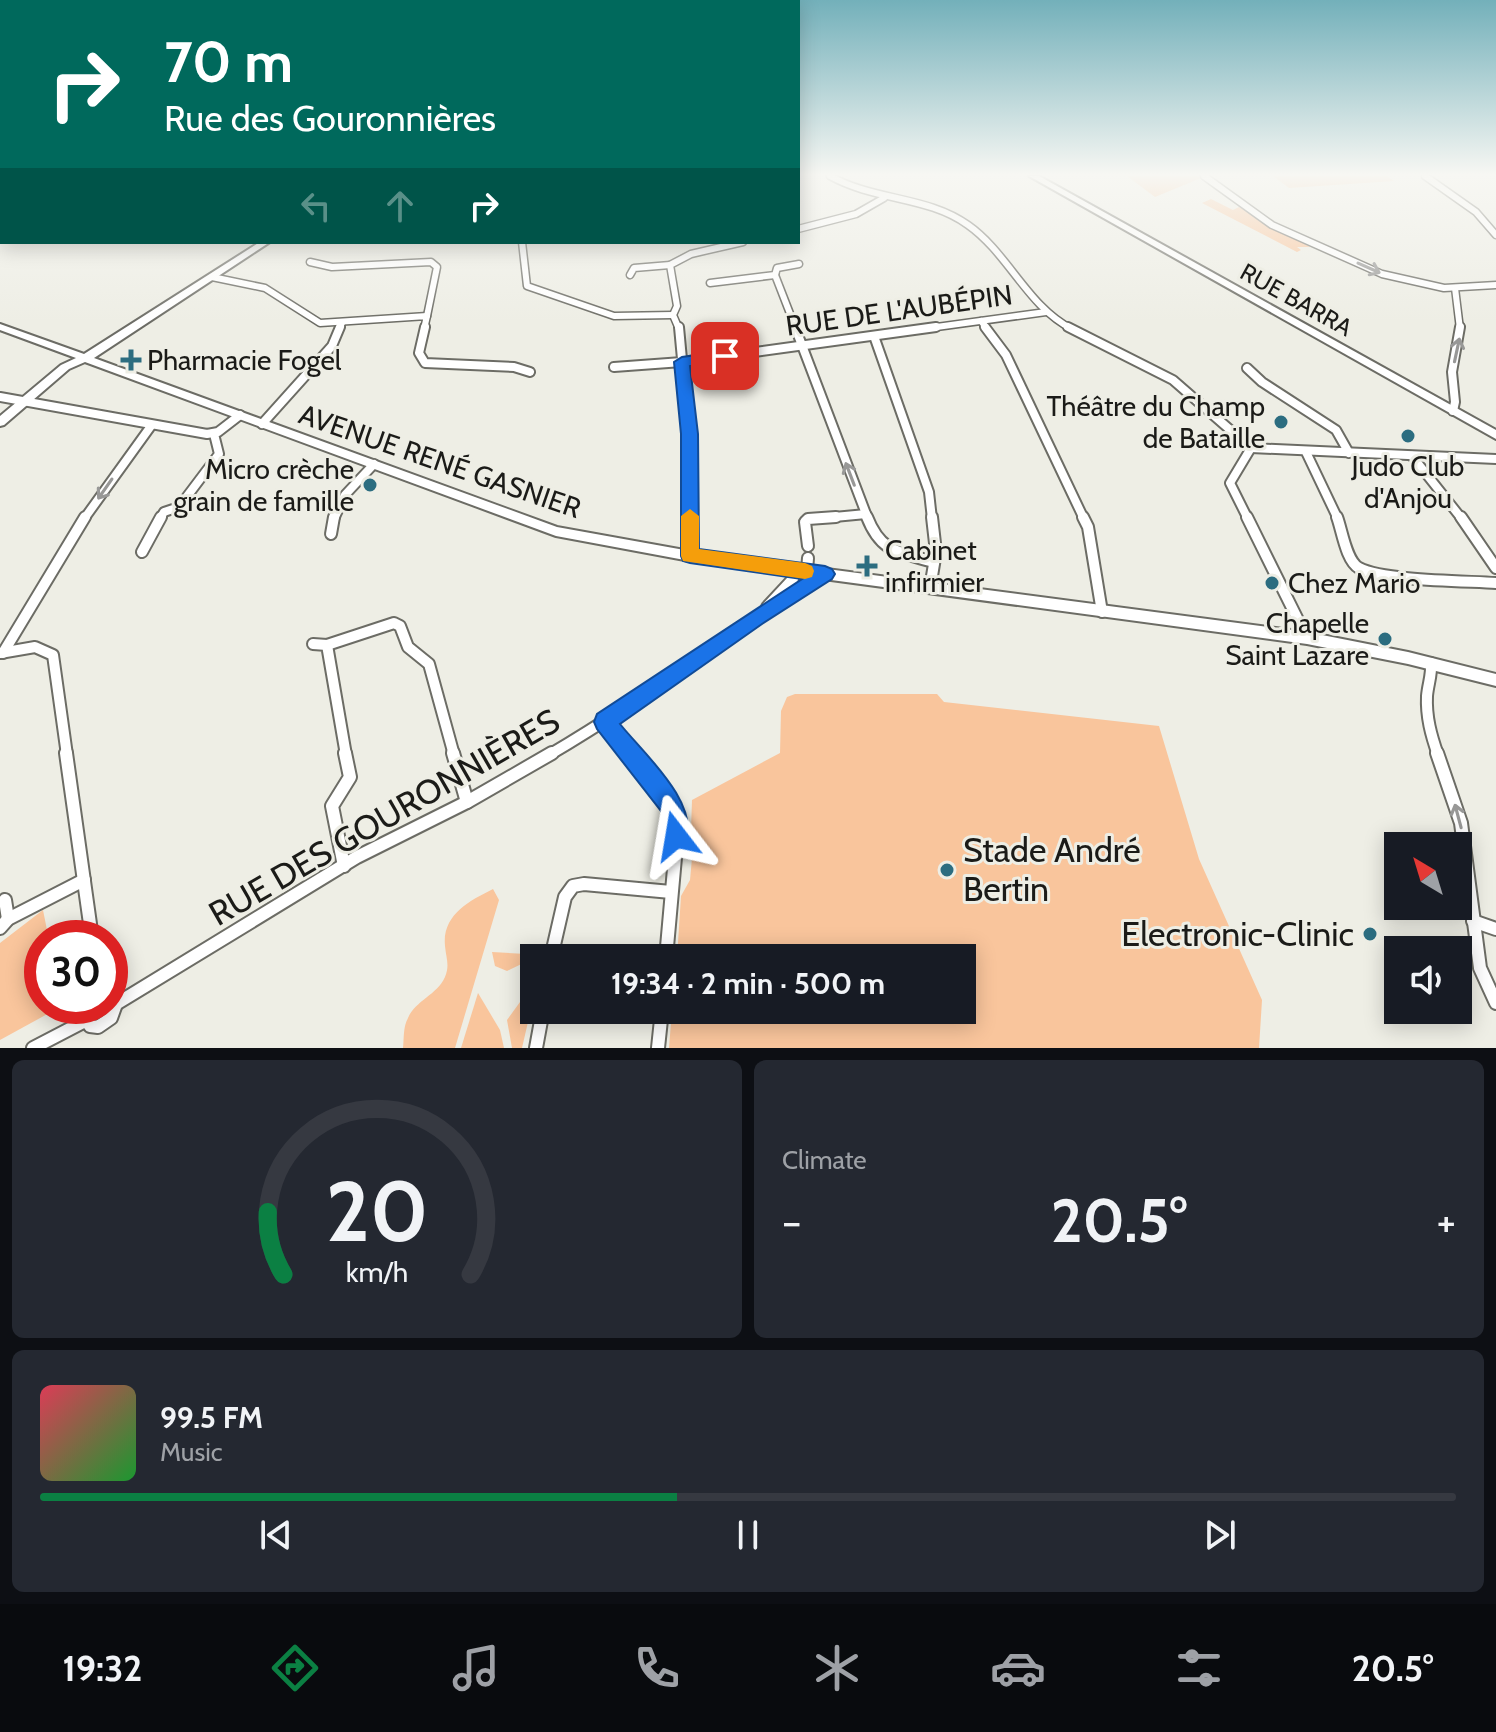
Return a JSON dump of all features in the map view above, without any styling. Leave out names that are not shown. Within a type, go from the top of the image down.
[{"type":"main road","name":"RUE BARRA","points":[[1120,225],[1496,435]]},
{"type":"main road","points":[[0,422],[85,360],[263,244]]},
{"type":"main road","name":"AVENUE RENÉ GASNIER","points":[[0,327],[556,531],[690,556],[792,569],[808,565],[825,574],[1307,638],[1431,663],[1496,680]]},
{"type":"street","points":[[968,225],[990,242],[1046,312],[1088,339],[1131,356],[1173,380],[1251,448],[1496,459]]},
{"type":"street","points":[[1277,225],[1394,278],[1455,288],[1496,285]]},
{"type":"street","points":[[522,244],[527,286],[614,316],[673,315]]},
{"type":"street","points":[[630,275],[634,268],[670,265],[691,254],[734,244]]},
{"type":"street","points":[[310,262],[332,267],[431,262],[437,267],[419,353],[425,363],[514,367],[530,372]]},
{"type":"street","points":[[799,264],[777,268],[775,275],[875,538],[883,546],[934,562]]},
{"type":"street","points":[[670,265],[677,306],[673,315]]},
{"type":"street","points":[[710,283],[775,275]]},
{"type":"street","points":[[212,277],[265,288],[315,322],[342,323],[427,316]]},
{"type":"street","points":[[1453,411],[1456,406],[1452,374],[1462,325],[1455,288]]},
{"type":"street","name":"RUE DE L'AUBÉPIN","points":[[614,367],[682,362],[1046,312]]},
{"type":"street","points":[[673,315],[678,322],[689,434],[690,556]]},
{"type":"street","points":[[981,321],[1006,355],[1088,527],[1102,612]]},
{"type":"street","points":[[262,424],[332,346],[342,323]]},
{"type":"street","points":[[874,336],[925,477],[936,552],[930,588]]},
{"type":"street","points":[[1247,368],[1262,382],[1336,430],[1349,453]]},
{"type":"street","points":[[0,397],[151,426],[214,434],[240,415]]},
{"type":"street","points":[[1,653],[83,520],[151,426]]},
{"type":"street","points":[[142,552],[164,512],[179,507],[219,454],[214,434]]},
{"type":"street","points":[[1251,448],[1230,483],[1307,638]]},
{"type":"street","points":[[1306,452],[1334,507],[1352,561],[1359,568],[1399,577],[1496,583]]},
{"type":"street","points":[[1412,456],[1493,557],[1496,568]]},
{"type":"street","points":[[331,534],[331,527],[348,489],[374,464]]},
{"type":"street","points":[[808,546],[805,522],[808,519],[866,514]]},
{"type":"street","name":"RUE DES GOURONNIÈRES","points":[[755,618],[793,579],[792,569]]},
{"type":"street","name":"RUE DES GOURONNIÈRES","points":[[128,992],[344,866],[467,802],[605,722],[755,618],[825,574]]},
{"type":"street","points":[[313,644],[327,645],[394,623],[400,626],[408,647],[429,664],[467,802]]},
{"type":"street","points":[[327,645],[340,704],[338,723],[350,777],[332,806],[344,866]]},
{"type":"street","points":[[1,653],[34,646],[48,649],[53,655],[90,920]]},
{"type":"street","points":[[1431,663],[1432,679],[1427,692],[1429,730],[1461,823],[1480,968],[1496,1003]]},
{"type":"street","points":[[605,722],[675,811],[678,824],[667,944]]},
{"type":"street","points":[[4,923],[84,880]]},
{"type":"street","points":[[554,944],[565,897],[573,886],[584,884],[671,892]]},
{"type":"street","points":[[4,923],[5,900]]},
{"type":"street","points":[[1473,921],[1496,929]]},
{"type":"street","points":[[33,1048],[71,1024]]},
{"type":"street","points":[[536,1048],[540,1024]]},
{"type":"street","points":[[658,1048],[661,1024]]},
{"type":"shaded area","points":[[1244,225],[1271,225],[1310,247],[1297,247],[1301,250],[1297,252]]},
{"type":"shaded area","name":"Stade André Bertin","points":[[795,694],[937,694],[944,702],[1159,726],[1199,859],[1262,1000],[1259,1048],[669,1048],[671,1024],[976,1024],[976,944],[678,944],[681,896],[690,880],[694,836],[691,829],[692,800],[780,753],[781,711],[787,697]]},
{"type":"shaded area","points":[[493,889],[499,900],[455,1048],[403,1048],[405,1025],[412,1012],[445,977],[445,935],[448,926],[466,904]]},
{"type":"shaded area","points":[[43,910],[45,920],[30,920]]},
{"type":"shaded area","points":[[24,925],[24,1024],[29,1024],[0,1040],[0,943]]},
{"type":"shaded area","points":[[492,952],[520,954],[520,965],[507,971],[495,966]]},
{"type":"shaded area","points":[[478,993],[500,1030],[504,1048],[461,1048]]},
{"type":"shaded area","points":[[520,1002],[520,1024],[528,1024],[522,1048],[512,1048],[507,1020]]},
{"type":"slow traffic","points":[[690,516],[690,556],[805,571]]},
{"type":"place","name":"Pharmacie Fogel","points":[[131,360]]},
{"type":"place","name":"Théâtre du Champ de Bataille","points":[[1281,422]]},
{"type":"place","name":"Judo Club d'Anjou","points":[[1408,436]]},
{"type":"place","name":"Micro crèche grain de famille","points":[[370,485]]},
{"type":"place","name":"Cabinet infirmier","points":[[867,566]]},
{"type":"place","name":"Chez Mario","points":[[1272,583]]},
{"type":"place","name":"Chapelle Saint Lazare","points":[[1385,639]]},
{"type":"place","name":"Stade André Bertin","points":[[947,870]]},
{"type":"place","name":"Electronic-Clinic","points":[[1370,934]]},
{"type":"route","points":[[676,836],[678,824],[671,804],[605,722],[755,618],[825,574],[690,556],[689,434],[682,362],[725,356]]}]
